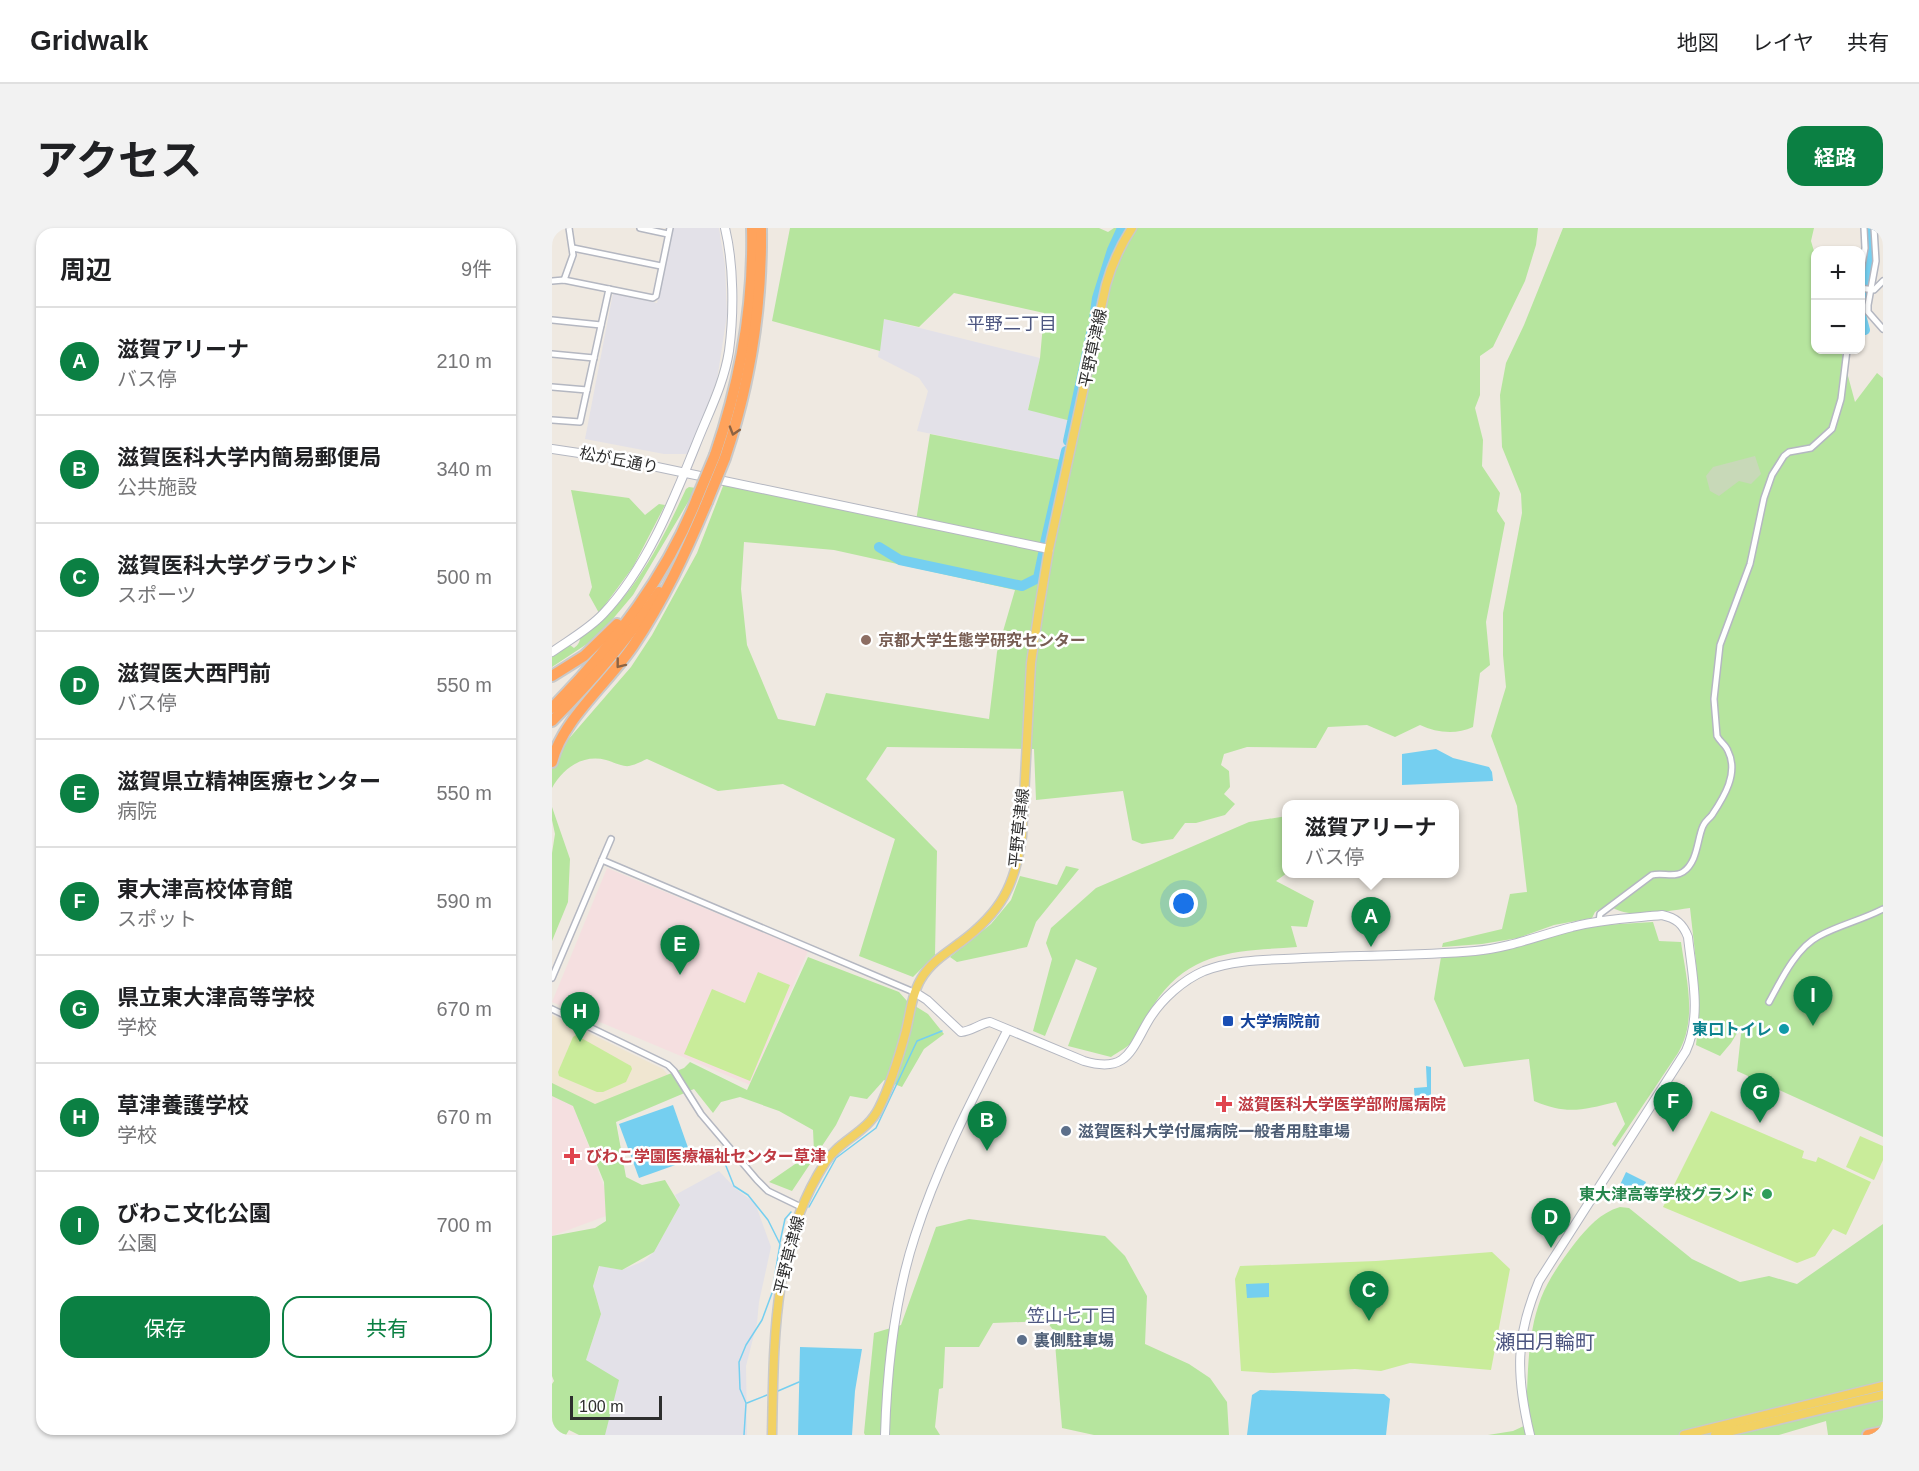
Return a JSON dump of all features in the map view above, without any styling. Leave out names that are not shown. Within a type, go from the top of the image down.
[{"type":"highway","points":[[720,457],[744,344],[751,280],[752,228]]},
{"type":"highway","points":[[552,721],[606,664],[638,624],[678,562],[740,407],[753,348],[760,285],[761,228]]},
{"type":"highway","points":[[552,676],[584,656],[614,628],[702,500]]},
{"type":"highway","points":[[552,708],[589,669],[640,603],[702,500]]},
{"type":"highway","points":[[552,762],[563,733],[632,648],[657,608],[683,559],[702,500]]},
{"type":"highway","points":[[1868,1435],[1883,1432]]},
{"type":"main road","name":"平野草津線","points":[[771,1435],[775,1319],[785,1256],[801,1207],[826,1161],[837,1148],[864,1128],[878,1109],[902,1047],[920,980],[931,965],[988,920],[1011,887],[1018,864],[1022,836],[1031,663],[1049,549],[1106,285],[1118,250],[1132,228]]},
{"type":"main road","points":[[1684,1435],[1883,1386]]},
{"type":"main road","points":[[1714,1435],[1883,1395]]},
{"type":"street","points":[[564,280],[573,255],[569,228]]},
{"type":"street","points":[[552,281],[564,280],[653,298],[656,296],[669,231],[640,228]]},
{"type":"street","points":[[552,652],[603,615],[625,587],[658,531],[685,473],[719,389],[729,351],[732,295],[725,228]]},
{"type":"street","points":[[1864,228],[1864,246]]},
{"type":"street","points":[[1874,228],[1876,261],[1868,312],[1883,329]]},
{"type":"street","points":[[573,248],[661,266]]},
{"type":"street","points":[[1865,288],[1874,290],[1883,281]]},
{"type":"street","points":[[552,420],[580,422],[609,289]]},
{"type":"street","points":[[552,320],[601,325]]},
{"type":"street","points":[[552,354],[594,357]]},
{"type":"street","points":[[1599,922],[1600,914],[1652,875],[1658,873],[1676,875],[1687,868],[1700,840],[1704,824],[1728,789],[1731,782],[1730,758],[1728,750],[1720,742],[1718,736],[1714,699],[1716,669],[1722,637],[1750,564],[1764,498],[1772,475],[1789,452],[1810,448],[1832,429],[1841,399],[1847,354]]},
{"type":"street","points":[[552,387],[587,390]]},
{"type":"street","name":"松が丘通り","points":[[552,449],[619,459],[1049,549]]},
{"type":"street","points":[[552,978],[611,839]]},
{"type":"street","points":[[602,860],[916,993],[927,1000],[961,1032],[969,1032],[983,1023],[990,1022],[1007,1031],[1099,1066],[1111,1065],[1131,1053],[1150,1018],[1175,990],[1202,972],[1224,964],[1475,951],[1599,922],[1662,915],[1679,921],[1688,937],[1696,1010],[1694,1024],[1686,1051],[1557,1252],[1539,1281],[1533,1296],[1522,1332],[1520,1353],[1520,1373],[1530,1435]]},
{"type":"street","points":[[1768,1002],[1805,945],[1818,936],[1883,909]]},
{"type":"street","points":[[552,1009],[668,1065],[701,1114],[757,1180],[768,1191],[801,1207]]},
{"type":"street","points":[[885,1435],[888,1376],[894,1326],[915,1237],[959,1127],[1007,1031]]},
{"type":"shaded area","points":[[673,228],[719,228],[725,265],[727,315],[717,380],[688,454],[664,454],[585,439],[613,293],[657,303]]},
{"type":"shaded area","points":[[884,319],[1040,358],[1028,409],[1076,422],[1067,461],[917,431],[928,391],[919,378],[878,357]]},
{"type":"shaded area","points":[[607,868],[808,951],[750,1085],[552,1002]]},
{"type":"shaded area","points":[[552,1015],[663,1069],[673,1081],[595,1107],[552,1092]]},
{"type":"shaded area","name":"びわこ学園医療福祉センター草津","points":[[552,1092],[571,1100],[614,1213],[552,1236]]},
{"type":"shaded area","points":[[719,1171],[736,1189],[755,1203],[771,1247],[759,1302],[757,1323],[746,1366],[747,1435],[604,1435],[586,1360],[601,1314],[593,1286],[600,1266],[622,1270],[644,1261],[654,1252],[680,1205],[675,1195]]},
{"type":"green space","points":[[790,228],[1099,228],[1108,232],[1114,228],[1538,228],[1536,245],[1525,281],[1493,347],[1480,356],[1480,395],[1475,408],[1483,440],[1482,466],[1500,493],[1497,511],[1505,523],[1486,622],[1490,665],[1480,673],[1473,727],[1446,732],[1420,725],[1395,737],[1367,725],[1328,727],[1316,748],[1247,747],[1224,754],[1221,765],[1229,771],[1230,787],[1224,794],[1235,804],[1225,815],[1196,823],[1185,823],[1173,839],[1142,844],[1132,840],[1123,791],[1036,800],[1034,749],[887,747],[866,779],[937,851],[935,955],[913,977],[859,956],[895,839],[783,784],[718,791],[647,759],[627,766],[598,759],[582,761],[574,764],[562,774],[552,788],[552,761],[631,667],[652,635],[697,553],[725,481],[916,521],[930,434],[1066,461],[1075,422],[1028,410],[1040,358],[1044,313],[954,293],[919,327],[884,319],[880,351],[772,321]],"holes":[[[744,542],[834,550],[1015,590],[997,652],[989,719],[826,693],[815,726],[778,719],[747,645],[741,589]]]},
{"type":"green space","points":[[1563,228],[1814,228],[1811,241],[1811,354],[1842,354],[1855,402],[1877,373],[1883,378],[1883,1137],[1737,1071],[1742,1025],[1720,1056],[1696,1045],[1698,994],[1690,908],[1637,914],[1617,910],[1608,905],[1595,912],[1592,918],[1554,925],[1518,938],[1442,947],[1443,943],[1502,929],[1510,894],[1527,892],[1517,806],[1491,736],[1506,687],[1503,613],[1522,513],[1521,494],[1502,447],[1500,395],[1506,363],[1524,325]]},
{"type":"green space","points":[[1755,456],[1761,474],[1751,484],[1739,481],[1719,496],[1710,491],[1706,476],[1713,467]]},
{"type":"green space","points":[[689,487],[696,488],[633,595],[595,640],[552,667],[552,657],[570,645],[574,648],[580,637],[598,624],[629,590],[655,551]]},
{"type":"green space","points":[[571,490],[629,498],[645,515],[659,504],[665,505],[633,567],[599,613],[589,595],[592,587]]},
{"type":"green space","points":[[552,807],[570,859],[568,902],[552,941],[552,853],[555,834]]},
{"type":"green space","points":[[1282,817],[1282,877],[1276,881],[1314,901],[1307,927],[1291,926],[1297,947],[1221,955],[1188,969],[1159,997],[1133,1041],[1111,1057],[1068,1046],[1097,968],[1076,959],[1045,1036],[1033,1031],[1052,959],[1046,943],[1051,928],[1096,888],[1249,822]]},
{"type":"green space","points":[[1066,866],[1079,869],[1036,922],[1027,947],[957,962],[950,957],[991,924],[1011,900],[1020,876],[1057,885]]},
{"type":"green space","points":[[1653,922],[1659,941],[1681,942],[1688,984],[1688,1026],[1678,1053],[1615,1147],[1612,1144],[1625,1124],[1616,1102],[1565,1110],[1534,1101],[1529,1059],[1464,1067],[1434,999],[1441,957],[1515,948],[1568,931],[1604,925]]},
{"type":"green space","points":[[808,957],[899,992],[907,1001],[928,1014],[944,1034],[924,1049],[902,1087],[884,1080],[867,1099],[850,1096],[836,1125],[792,1191],[769,1182],[814,1151],[813,1130],[779,1111],[740,1097],[721,1102],[713,1113],[694,1089],[616,1122],[626,1177],[642,1185],[665,1180],[680,1205],[654,1252],[622,1270],[599,1266],[593,1286],[601,1314],[586,1360],[619,1380],[605,1435],[579,1435],[569,1430],[566,1435],[552,1435],[552,1384],[554,1381],[552,1376],[552,1236],[595,1228],[606,1221],[604,1182],[573,1106],[552,1096],[552,1083],[595,1104],[684,1068],[690,1062],[747,1090]]},
{"type":"green space","points":[[758,972],[790,985],[750,1081],[684,1054],[712,989],[745,1003]]},
{"type":"green space","points":[[576,1035],[631,1066],[632,1069],[626,1082],[603,1092],[597,1092],[559,1076],[558,1072],[573,1037]]},
{"type":"green space","name":"東大津高等学校グランド","points":[[1711,1111],[1804,1151],[1802,1158],[1816,1162],[1818,1157],[1871,1182],[1846,1235],[1833,1229],[1815,1256],[1797,1263],[1663,1207]]},
{"type":"green space","points":[[1860,1136],[1883,1146],[1883,1160],[1874,1180],[1846,1167]]},
{"type":"green space","points":[[1620,1207],[1629,1208],[1692,1259],[1740,1282],[1769,1276],[1797,1284],[1883,1224],[1883,1435],[1828,1435],[1826,1421],[1779,1435],[1488,1435],[1513,1431],[1526,1425],[1530,1344],[1541,1298],[1556,1269],[1585,1231],[1600,1217]]},
{"type":"green space","points":[[969,1219],[1105,1236],[1125,1256],[1147,1296],[1145,1344],[1189,1364],[1210,1378],[1227,1402],[1229,1435],[1094,1435],[1062,1428],[1054,1331],[1046,1321],[993,1323],[979,1347],[945,1347],[943,1388],[939,1389],[935,1427],[940,1435],[865,1435],[874,1333],[901,1325],[936,1227]]},
{"type":"green space","points":[[1492,1252],[1510,1269],[1491,1370],[1410,1363],[1381,1371],[1355,1369],[1273,1373],[1241,1371],[1235,1279],[1240,1266],[1376,1261]]},
{"type":"water","points":[[1436,749],[1453,758],[1489,767],[1493,781],[1402,785],[1402,754]]},
{"type":"water","points":[[1426,1066],[1431,1067],[1431,1103],[1415,1104],[1414,1088],[1427,1087]]},
{"type":"water","points":[[673,1105],[692,1159],[639,1178],[619,1124]]},
{"type":"water","points":[[1626,1172],[1646,1182],[1639,1197],[1619,1187]]},
{"type":"water","points":[[1269,1283],[1269,1297],[1247,1298],[1246,1284]]},
{"type":"water","points":[[800,1347],[862,1349],[855,1391],[852,1435],[798,1435]]},
{"type":"water","points":[[1260,1390],[1384,1394],[1390,1399],[1386,1435],[1247,1435],[1252,1395]]},
{"type":"waterway","points":[[1094,320],[1097,298],[1112,250],[1122,228]]},
{"type":"waterway","points":[[1864,300],[1870,261],[1870,228]]},
{"type":"waterway","points":[[1068,441],[1092,329]]},
{"type":"waterway","points":[[1045,543],[1066,451]]},
{"type":"waterway","points":[[879,547],[900,560],[1022,586],[1038,578],[1043,554]]},
{"type":"waterway","points":[[809,1207],[836,1158],[876,1128],[917,1041],[942,1031]]},
{"type":"waterway","points":[[691,1156],[714,1149],[722,1156],[734,1186],[748,1195],[768,1220],[780,1244],[772,1293],[762,1320],[746,1345],[739,1362],[740,1389],[746,1403],[744,1435]]},
{"type":"waterway","points":[[780,1242],[785,1219],[791,1212]]},
{"type":"waterway","points":[[778,1391],[799,1382]]},
{"type":"waterway","points":[[747,1403],[767,1395]]},
{"type":"place","name":"京都大学生態学研究センター","points":[[866,640]]},
{"type":"place","name":"滋賀アリーナ","points":[[1371,947]]},
{"type":"place","name":"滋賀県立精神医療センター","points":[[680,975]]},
{"type":"place","name":"大学病院前","points":[[1228,1021]]},
{"type":"place","name":"びわこ文化公園","points":[[1813,1026]]},
{"type":"place","name":"東口トイレ","points":[[1784,1029]]},
{"type":"place","name":"草津養護学校","points":[[580,1042]]},
{"type":"place","name":"滋賀医科大学医学部附属病院","points":[[1224,1104]]},
{"type":"place","name":"県立東大津高等学校","points":[[1760,1123]]},
{"type":"place","name":"滋賀医科大学付属病院一般者用駐車場","points":[[1066,1131]]},
{"type":"place","name":"東大津高校体育館","points":[[1673,1132]]},
{"type":"place","name":"滋賀医科大学内簡易郵便局","points":[[987,1151]]},
{"type":"place","name":"びわこ学園医療福祉センター草津","points":[[572,1156]]},
{"type":"place","name":"東大津高等学校グランド","points":[[1767,1194]]},
{"type":"place","name":"滋賀医大西門前","points":[[1551,1248]]},
{"type":"place","name":"滋賀医科大学グラウンド","points":[[1369,1321]]},
{"type":"place","name":"裏側駐車場","points":[[1022,1340]]},
{"type":"district","name":"平野二丁目","points":[[1012,324]]},
{"type":"district","name":"笠山七丁目","points":[[1072,1316]]},
{"type":"district","name":"瀬田月輪町","points":[[1545,1342]]}]
